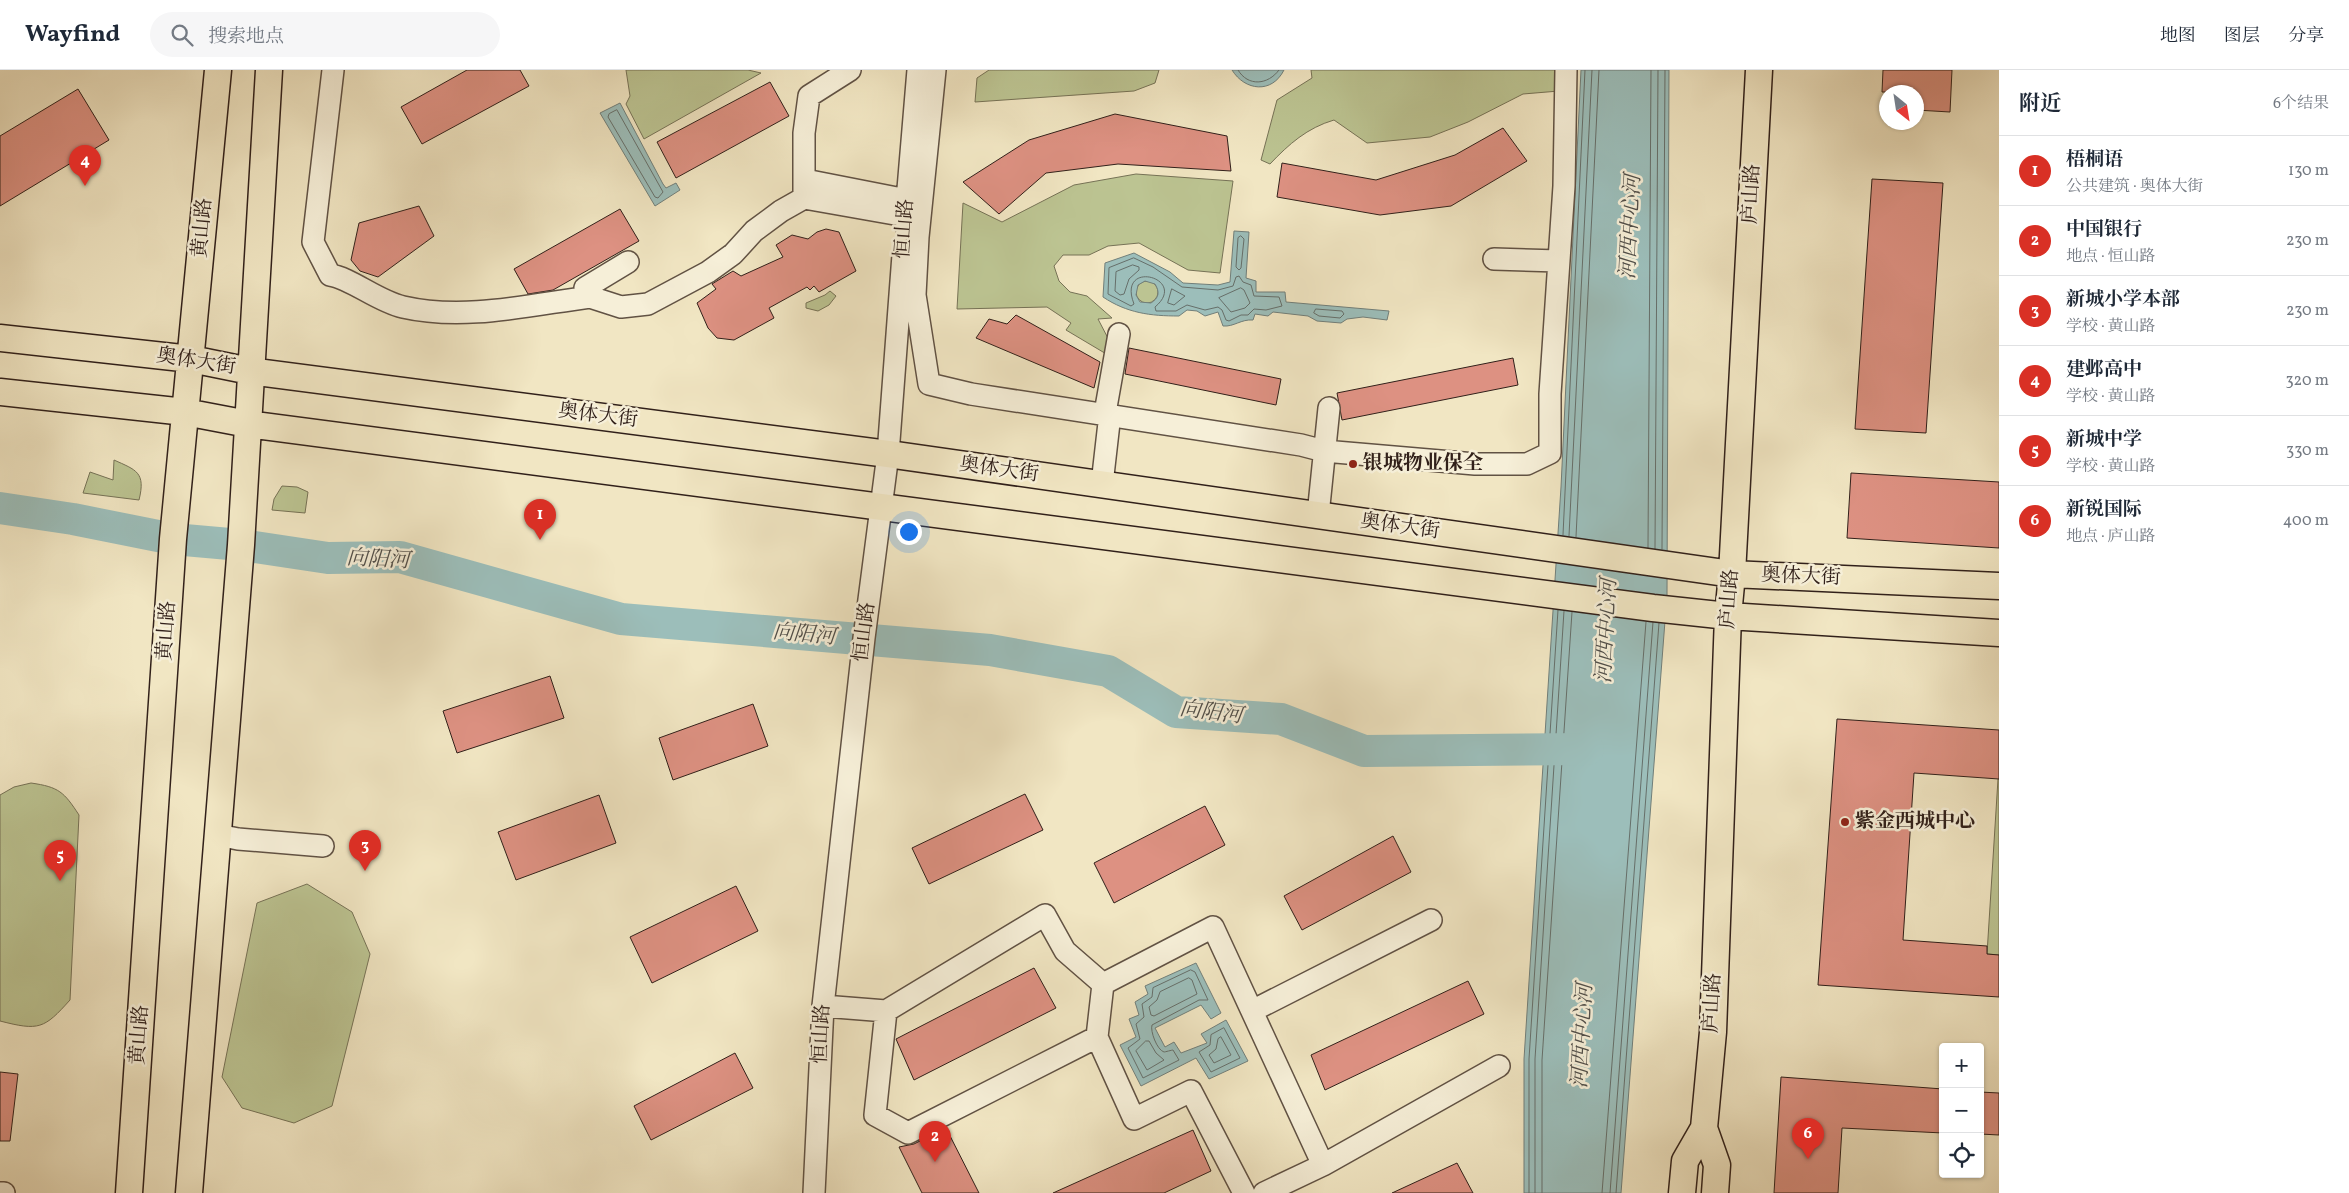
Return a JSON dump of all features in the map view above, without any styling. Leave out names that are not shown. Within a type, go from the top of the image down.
[{"type":"main road","name":"黄山路","points":[[129,1193],[173,539],[218,70]]},
{"type":"main road","points":[[189,1193],[218,835],[248,424],[269,70]]},
{"type":"main road","name":"庐山路","points":[[1682,1193],[1685,1161],[1704,1128],[1713,1032],[1728,616],[1732,574],[1759,70]]},
{"type":"main road","name":"奥体大街","points":[[0,338],[191,359],[250,371],[888,454],[1732,574],[1999,586]]},
{"type":"main road","points":[[0,392],[184,412],[248,424],[1653,608],[1728,616],[1999,632]]},
{"type":"main road","name":"庐山路","points":[[1704,1128],[1717,1165],[1715,1193]]},
{"type":"street","points":[[333,70],[313,242],[330,275],[338,276],[382,300],[403,307],[432,311],[512,309],[590,297],[621,308],[648,304],[708,272],[733,254],[754,231],[781,211],[804,189],[804,133],[809,96],[850,70]]},
{"type":"street","name":"恒山路","points":[[814,1193],[822,1006],[888,454],[918,70]]},
{"type":"street","points":[[935,70],[918,237],[915,295],[929,384],[971,394],[1292,443],[1324,451],[1475,464],[1527,464],[1550,453],[1550,394],[1564,186],[1566,70]]},
{"type":"street","points":[[804,189],[907,208]]},
{"type":"street","points":[[1494,259],[1559,261]]},
{"type":"street","points":[[590,297],[585,288],[628,262]]},
{"type":"street","points":[[1102,484],[1108,414],[1119,334]]},
{"type":"street","points":[[1318,515],[1329,408]]},
{"type":"street","points":[[218,835],[238,839],[324,846]]},
{"type":"street","points":[[822,1006],[886,1011],[1045,915],[1065,951],[1103,984]]},
{"type":"street","points":[[1252,1011],[1431,920]]},
{"type":"street","points":[[1103,984],[1213,927],[1323,1165]]},
{"type":"street","points":[[1103,984],[1098,1037],[1134,1119],[1191,1091],[1244,1193]]},
{"type":"street","points":[[886,1011],[875,1115],[908,1133],[1098,1037]]},
{"type":"street","points":[[1264,1193],[1323,1165],[1499,1066]]},
{"type":"green space","points":[[626,70],[748,70],[761,73],[644,139],[626,104],[630,96]]},
{"type":"green space","points":[[989,70],[1159,70],[1155,83],[1134,91],[975,102],[977,78]]},
{"type":"green space","points":[[1311,70],[1558,70],[1559,91],[1523,94],[1468,122],[1430,137],[1367,143],[1334,120],[1307,132],[1270,164],[1261,160],[1277,100],[1312,78]]},
{"type":"green space","points":[[1136,174],[1233,181],[1220,273],[1188,270],[1139,243],[1108,246],[1089,255],[1063,255],[1054,266],[1059,281],[1070,292],[1087,296],[1112,318],[1098,319],[1111,344],[1108,355],[1066,330],[1071,323],[1047,307],[957,309],[963,203],[1002,222],[1074,185]]},
{"type":"green space","points":[[1143,281],[1151,281],[1158,288],[1158,296],[1151,303],[1143,303],[1136,296],[1136,288]]},
{"type":"green space","points":[[830,291],[836,296],[829,305],[818,311],[806,308],[806,303]]},
{"type":"green space","points":[[114,460],[137,473],[141,483],[139,500],[83,493],[90,472],[113,480]]},
{"type":"green space","points":[[282,486],[297,487],[308,492],[305,513],[272,510],[274,499]]},
{"type":"green space","points":[[1999,779],[1999,955],[1987,954]]},
{"type":"green space","points":[[31,783],[48,786],[60,792],[79,815],[70,1000],[47,1022],[40,1025],[24,1026],[0,1021],[0,795],[14,787]]},
{"type":"green space","points":[[307,884],[352,912],[370,954],[332,1106],[294,1123],[242,1108],[222,1077],[257,903]]},
{"type":"water","points":[[1232,70],[1284,70],[1273,83],[1258,87],[1244,82]]},
{"type":"water","name":"河西中心河","points":[[1581,70],[1669,70],[1667,595],[1621,1193],[1524,1193],[1524,1059],[1561,487]]},
{"type":"water","points":[[620,103],[663,184],[666,188],[676,183],[680,190],[655,206],[600,113]]},
{"type":"water","points":[[1234,231],[1249,232],[1246,278],[1256,281],[1256,292],[1285,292],[1286,302],[1389,311],[1387,320],[1363,317],[1347,319],[1341,323],[1317,321],[1308,316],[1273,312],[1268,316],[1255,314],[1253,320],[1223,326],[1218,312],[1205,316],[1197,311],[1187,310],[1179,316],[1149,314],[1121,307],[1103,297],[1105,263],[1134,253],[1170,272],[1183,283],[1218,285],[1230,282]],"holes":[[[1145,281],[1155,284],[1158,290],[1156,299],[1151,303],[1140,302],[1136,295],[1138,285]]]},
{"type":"water","points":[[1196,963],[1221,1013],[1211,1019],[1201,1005],[1155,1028],[1165,1047],[1174,1042],[1181,1053],[1207,1043],[1201,1034],[1226,1020],[1248,1061],[1209,1079],[1196,1058],[1141,1086],[1120,1045],[1136,1037],[1129,1019],[1139,1015],[1135,1002],[1148,994],[1145,986]]},
{"type":"building","points":[[467,70],[520,70],[529,86],[422,144],[401,107]]},
{"type":"building","points":[[1883,70],[1952,70],[1950,112],[1924,110],[1924,85],[1882,85]]},
{"type":"building","points":[[770,82],[789,116],[676,178],[657,142]]},
{"type":"building","points":[[78,89],[109,140],[0,206],[0,136]]},
{"type":"building","points":[[1115,114],[1227,136],[1231,171],[1118,164],[1046,173],[999,214],[963,182],[1029,140]]},
{"type":"building","points":[[1503,128],[1527,161],[1451,206],[1380,215],[1277,197],[1282,163],[1376,180],[1455,155]]},
{"type":"building","points":[[1872,179],[1943,183],[1926,433],[1855,429]]},
{"type":"building","points":[[419,206],[434,236],[378,277],[360,271],[351,260],[359,223]]},
{"type":"building","points":[[620,209],[639,241],[553,290],[528,294],[514,269]]},
{"type":"building","points":[[826,229],[839,232],[856,271],[819,292],[814,286],[810,290],[807,287],[769,308],[774,318],[734,340],[717,338],[708,328],[697,303],[716,289],[712,284],[733,271],[741,276],[783,257],[776,245],[792,235],[808,239],[817,232]]},
{"type":"building","points":[[1016,315],[1100,362],[1094,388],[976,338],[989,319],[1007,324]]},
{"type":"building","points":[[1129,348],[1281,379],[1276,405],[1125,374]]},
{"type":"building","points":[[1513,358],[1518,385],[1342,420],[1337,393]]},
{"type":"building","points":[[1851,473],[1999,482],[1999,548],[1847,538]]},
{"type":"building","points":[[550,676],[564,718],[457,753],[443,711]]},
{"type":"building","points":[[753,704],[768,746],[673,780],[659,738]]},
{"type":"building","name":"紫金西城中心","points":[[1837,719],[1999,730],[1999,779],[1914,773],[1903,940],[1987,946],[1987,954],[1999,955],[1999,997],[1818,985]]},
{"type":"building","points":[[1025,794],[1043,830],[929,884],[912,848]]},
{"type":"building","points":[[599,795],[616,843],[516,880],[498,832]]},
{"type":"building","points":[[1205,806],[1225,845],[1114,903],[1094,863]]},
{"type":"building","points":[[1393,836],[1411,872],[1302,930],[1284,896]]},
{"type":"building","points":[[736,886],[758,931],[652,983],[630,937]]},
{"type":"building","points":[[1034,968],[1056,1008],[914,1080],[896,1039]]},
{"type":"building","points":[[1468,981],[1484,1014],[1325,1090],[1311,1055]]},
{"type":"building","points":[[735,1053],[753,1088],[651,1140],[634,1106]]},
{"type":"building","points":[[0,1072],[18,1074],[10,1141],[0,1141]]},
{"type":"building","points":[[1781,1077],[1939,1089],[1939,1133],[1842,1128],[1838,1193],[1774,1193]]},
{"type":"building","points":[[1984,1092],[1999,1093],[1999,1135],[1984,1134]]},
{"type":"building","points":[[946,1128],[979,1193],[922,1193],[899,1147],[914,1144]]},
{"type":"building","points":[[1193,1130],[1211,1171],[1164,1193],[1053,1193]]},
{"type":"building","points":[[1457,1163],[1473,1193],[1392,1193]]},
{"type":"waterway","name":"向阳河","points":[[0,508],[73,519],[173,539],[241,545],[328,558],[400,557],[621,619],[990,650],[1108,671],[1176,712],[1281,719],[1364,751],[1588,749]]},
{"type":"place","name":"建邺高中","points":[[85,186]]},
{"type":"place","name":"银城物业保全","points":[[1353,464]]},
{"type":"place","name":"梧桐语","points":[[540,540]]},
{"type":"place","name":"紫金西城中心","points":[[1845,822]]},
{"type":"place","name":"新城小学本部","points":[[365,871]]},
{"type":"place","name":"新城中学","points":[[60,881]]},
{"type":"place","name":"新锐国际","points":[[1808,1159]]},
{"type":"place","name":"中国银行","points":[[935,1162]]}]
